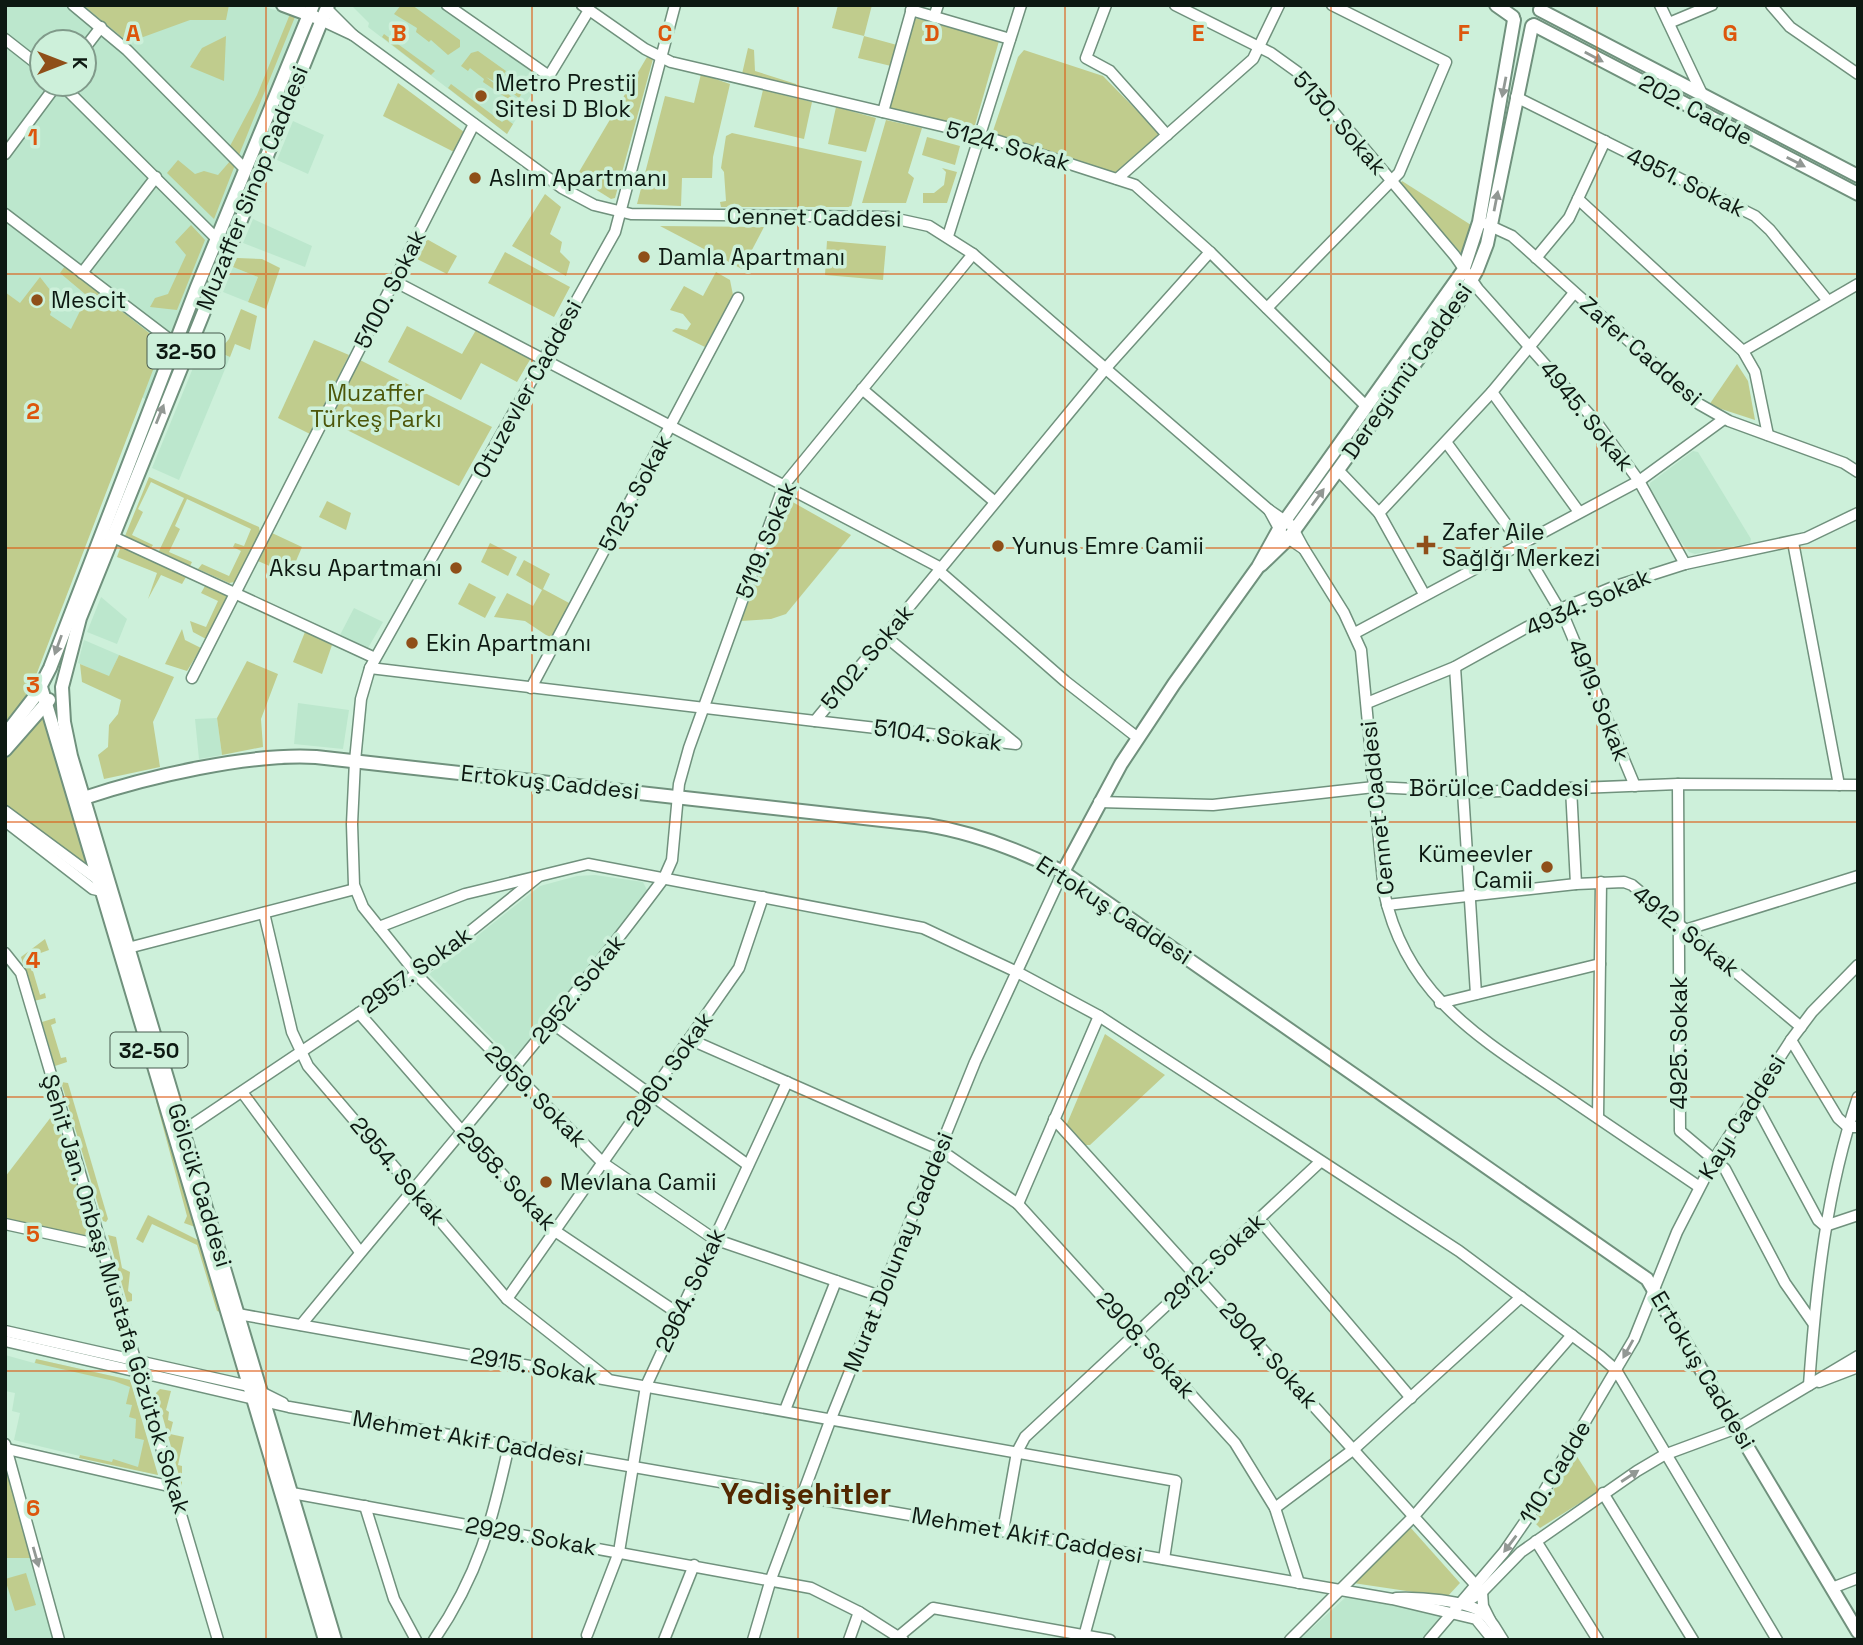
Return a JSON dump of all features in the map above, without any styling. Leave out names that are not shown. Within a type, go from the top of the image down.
[{"type":"main road","points":[[283,5],[324,10]]},
{"type":"main road","points":[[1496,5],[1514,14]]},
{"type":"main road","name":"202. Cadde","points":[[1539,7],[1703,97],[1855,171]]},
{"type":"main road","name":"Deregümü Caddesi","points":[[1063,872],[1099,802],[1138,738],[1258,567],[1338,470],[1472,281],[1533,26],[1539,19],[1539,7]]},
{"type":"main road","name":"Muzaffer Sinop Caddesi","points":[[50,690],[111,536],[217,239],[311,10]]},
{"type":"main road","name":"Muzaffer Sinop Caddesi","points":[[50,690],[180,348],[227,249],[324,10]]},
{"type":"main road","name":"202. Cadde","points":[[1514,14],[1523,27],[1533,26],[1858,194]]},
{"type":"main road","name":"Deregümü Caddesi","points":[[1287,529],[1367,407],[1444,300],[1464,267],[1485,223],[1514,14]]},
{"type":"main road","points":[[5,735],[50,690]]},
{"type":"main road","points":[[5,750],[50,690]]},
{"type":"main road","name":"Gölcük Caddesi","points":[[50,690],[66,734],[105,886],[128,948],[238,1314],[256,1393],[292,1493],[335,1640]]},
{"type":"main road","name":"Gölcük Caddesi","points":[[50,690],[105,886],[256,1393],[325,1640]]},
{"type":"main road","name":"Ertokuş Caddesi","points":[[83,797],[136,783],[269,757],[295,755],[948,828],[1004,844],[1063,872],[1630,1265],[1654,1286],[1858,1632]]},
{"type":"street","points":[[73,5],[101,27],[245,169]]},
{"type":"street","points":[[447,5],[549,76],[585,8]]},
{"type":"street","name":"Otuzevler Caddesi","points":[[355,761],[361,699],[370,668],[609,243],[621,213],[675,5]]},
{"type":"street","points":[[934,17],[937,5]]},
{"type":"street","points":[[948,236],[1021,5]]},
{"type":"street","points":[[1106,5],[1086,58],[1110,71],[1167,135]]},
{"type":"street","name":"5130. Sokak","points":[[1175,5],[1261,48],[1303,76],[1464,267],[1472,281]]},
{"type":"street","points":[[1117,179],[1247,65],[1261,48],[1279,5]]},
{"type":"street","points":[[1267,308],[1392,182],[1408,157],[1446,62],[1332,5]]},
{"type":"street","points":[[1660,5],[1703,97]]},
{"type":"street","points":[[1669,23],[1712,5]]},
{"type":"street","points":[[1771,5],[1790,27],[1858,75]]},
{"type":"street","name":"5124. Sokak","points":[[585,8],[661,58],[980,135],[1139,188],[1210,252],[1367,407]]},
{"type":"street","points":[[883,112],[912,8],[1010,39]]},
{"type":"street","name":"Cennet Caddesi","points":[[324,10],[353,35],[579,198],[621,213],[900,217],[921,222],[948,236],[973,254],[1269,510],[1304,549],[1355,633],[1362,658],[1387,905],[1400,942],[1440,1003],[1475,1035],[1698,1186]]},
{"type":"street","points":[[98,31],[101,27]]},
{"type":"street","points":[[5,39],[28,57]]},
{"type":"street","name":"4951. Sokak","points":[[1516,97],[1761,220],[1828,301]]},
{"type":"street","points":[[5,154],[48,98]]},
{"type":"street","points":[[74,98],[227,249]]},
{"type":"street","name":"5100. Sokak","points":[[192,678],[474,124]]},
{"type":"street","points":[[1536,258],[1569,218],[1605,141]]},
{"type":"street","points":[[82,273],[156,177]]},
{"type":"street","points":[[1578,199],[1743,351],[1755,372],[1768,435]]},
{"type":"street","points":[[5,214],[180,348]]},
{"type":"street","name":"Zafer Caddesi","points":[[1485,223],[1505,232],[1536,258],[1699,404],[1724,419],[1844,463],[1858,472]]},
{"type":"street","name":"5102. Sokak","points":[[370,668],[815,721],[1105,368],[1210,252]]},
{"type":"street","name":"5119. Sokak","points":[[678,796],[685,761],[784,485],[973,254]]},
{"type":"street","points":[[394,281],[940,569],[1065,681],[1138,738]]},
{"type":"street","name":"4945. Sokak","points":[[1472,281],[1597,423],[1639,481],[1685,564]]},
{"type":"street","points":[[1743,351],[1858,284]]},
{"type":"street","points":[[1379,513],[1492,392],[1574,293]]},
{"type":"street","name":"5123. Sokak","points":[[531,688],[738,298]]},
{"type":"street","points":[[862,389],[995,502]]},
{"type":"street","points":[[1492,392],[1579,512]]},
{"type":"street","points":[[1355,633],[1639,481],[1724,419]]},
{"type":"street","name":"4919. Sokak","points":[[1446,442],[1520,543],[1560,609],[1634,786]]},
{"type":"street","points":[[1338,470],[1379,513],[1424,594]]},
{"type":"street","name":"4934. Sokak","points":[[1367,703],[1455,667],[1560,609],[1626,582],[1685,564],[1793,542],[1858,513]]},
{"type":"street","points":[[111,536],[375,658]]},
{"type":"street","points":[[1793,542],[1839,785]]},
{"type":"street","name":"5104. Sokak","points":[[815,721],[1016,744],[886,636]]},
{"type":"street","points":[[1455,667],[1476,994]]},
{"type":"street","name":"2959. Sokak","points":[[355,761],[352,824],[355,889],[363,907],[417,974],[603,1163],[714,1239],[880,1296]]},
{"type":"street","name":"Börülce Caddesi","points":[[1099,802],[1213,805],[1374,787],[1464,792],[1678,784],[1858,785]]},
{"type":"street","name":"4925. Sokak","points":[[1678,784],[1682,927],[1680,1131],[1715,1158]]},
{"type":"street","points":[[1571,788],[1576,884]]},
{"type":"street","name":"2952. Sokak","points":[[301,1325],[461,1130],[553,1024],[664,878],[672,860],[678,796]]},
{"type":"street","points":[[5,811],[105,886]]},
{"type":"street","points":[[5,821],[105,886]]},
{"type":"street","name":"2957. Sokak","points":[[183,1131],[417,974],[538,876],[588,864],[923,928],[1017,972],[1099,1016],[1459,1251],[1616,1370]]},
{"type":"street","name":"Murat Dolunay Caddesi","points":[[753,1640],[771,1579],[831,1419],[939,1149],[1063,872]]},
{"type":"street","points":[[379,927],[465,894],[538,876]]},
{"type":"street","points":[[1682,927],[1858,876]]},
{"type":"street","points":[[1598,1118],[1601,882]]},
{"type":"street","name":"4912. Sokak","points":[[1387,905],[1576,884],[1601,882],[1632,885],[1801,1027]]},
{"type":"street","points":[[128,948],[355,889]]},
{"type":"street","name":"2960. Sokak","points":[[507,1299],[739,968],[763,897]]},
{"type":"street","name":"2954. Sokak","points":[[264,913],[299,1053],[507,1299],[610,1379]]},
{"type":"street","name":"Şehit Jan. Onbaşı Mustafa Gözütok Sokak","points":[[5,953],[20,973],[218,1640]]},
{"type":"street","points":[[1440,1003],[1600,964]]},
{"type":"street","name":"Kayı Caddesi","points":[[1654,1286],[1698,1186],[1715,1158],[1791,1040],[1858,965]]},
{"type":"street","name":"2958. Sokak","points":[[359,1013],[461,1130],[555,1231],[679,1314]]},
{"type":"street","points":[[1018,1204],[1099,1016]]},
{"type":"street","points":[[553,1024],[748,1165]]},
{"type":"street","name":"2908. Sokak","points":[[689,1039],[939,1149],[1018,1204],[1236,1443],[1275,1508],[1299,1583]]},
{"type":"street","points":[[1791,1040],[1838,1118],[1853,1127]]},
{"type":"street","name":"2964. Sokak","points":[[587,1635],[619,1552],[646,1386],[787,1082]]},
{"type":"street","points":[[242,1092],[360,1252]]},
{"type":"street","points":[[1809,1385],[1825,1226],[1853,1127],[1858,1097]]},
{"type":"street","points":[[1753,1099],[1812,1212],[1825,1226]]},
{"type":"street","name":"2904. Sokak","points":[[1054,1119],[1199,1275],[1479,1589]]},
{"type":"street","points":[[1715,1158],[1730,1178],[1785,1283],[1814,1323]]},
{"type":"street","name":"2912. Sokak","points":[[1003,1531],[1017,1452],[1029,1433],[1320,1162]]},
{"type":"street","points":[[1825,1226],[1858,1215]]},
{"type":"street","points":[[1259,1219],[1411,1398]]},
{"type":"street","points":[[5,1224],[101,1245]]},
{"type":"street","points":[[785,1410],[836,1281]]},
{"type":"street","name":"110. Cadde","points":[[1429,1640],[1456,1609],[1479,1589],[1526,1521],[1616,1370],[1644,1317],[1654,1286]]},
{"type":"street","points":[[1275,1508],[1354,1449],[1521,1297]]},
{"type":"street","name":"2915. Sokak","points":[[238,1314],[1176,1481],[1164,1559]]},
{"type":"street","name":"Mehmet Akif Caddesi","points":[[5,1331],[137,1366]]},
{"type":"street","points":[[1290,1640],[1413,1516],[1572,1335]]},
{"type":"street","name":"Mehmet Akif Caddesi","points":[[5,1341],[137,1366],[256,1393],[289,1407],[1392,1599],[1456,1609],[1477,1609],[1490,1620]]},
{"type":"street","points":[[1503,1640],[1483,1606],[1479,1589],[1536,1541],[1603,1493],[1664,1455],[1737,1428],[1858,1356]]},
{"type":"street","points":[[1809,1385],[1858,1367]]},
{"type":"street","points":[[1616,1370],[1664,1455],[1777,1640]]},
{"type":"street","points":[[433,1640],[470,1580],[490,1529],[509,1445]]},
{"type":"street","points":[[59,1640],[6,1447],[173,1487]]},
{"type":"street","name":"2929. Sokak","points":[[292,1493],[811,1588],[859,1612],[901,1638]]},
{"type":"street","points":[[1603,1493],[1693,1640]]},
{"type":"street","points":[[365,1506],[394,1600],[416,1640]]},
{"type":"street","points":[[1536,1541],[1598,1640]]},
{"type":"street","points":[[1084,1638],[1108,1549]]},
{"type":"street","points":[[664,1640],[694,1565]]},
{"type":"street","points":[[1832,1588],[1858,1578]]},
{"type":"street","points":[[901,1638],[933,1608],[1084,1638],[1110,1640]]},
{"type":"street","name":"Mehmet Akif Caddesi","points":[[1456,1609],[1475,1619],[1493,1640]]},
{"type":"street","points":[[849,1640],[859,1612]]},
{"type":"shaded area","points":[[5,5],[257,5],[290,14],[299,21],[146,400],[5,292]]},
{"type":"shaded area","points":[[351,5],[439,5],[542,77],[507,134],[368,27],[369,23]]},
{"type":"shaded area","points":[[293,121],[324,135],[308,174],[277,160]]},
{"type":"shaded area","points":[[253,219],[312,246],[305,267],[243,243]]},
{"type":"shaded area","points":[[233,267],[258,277],[248,302],[223,292]]},
{"type":"shaded area","points":[[202,346],[230,357],[179,480],[152,468]]},
{"type":"shaded area","points":[[1693,451],[1698,452],[1751,539],[1750,543],[1695,554],[1689,552],[1675,534],[1650,490],[1650,483]]},
{"type":"shaded area","points":[[101,597],[127,619],[117,644],[87,632]]},
{"type":"shaded area","points":[[354,608],[383,622],[368,648],[340,635]]},
{"type":"shaded area","points":[[84,640],[119,655],[109,677],[78,663]]},
{"type":"shaded area","points":[[298,703],[349,710],[343,749],[294,744]]},
{"type":"shaded area","points":[[217,718],[222,755],[199,759],[195,719]]},
{"type":"shaded area","points":[[595,875],[643,882],[647,890],[558,1009],[512,1059],[429,974],[540,886],[577,876]]},
{"type":"shaded area","points":[[5,1355],[34,1363],[36,1359],[130,1380],[158,1475],[14,1440],[20,1413],[12,1411],[15,1393],[5,1391]]},
{"type":"shaded area","points":[[5,1558],[32,1558],[54,1640],[5,1640]]},
{"type":"shaded area","points":[[1346,1597],[1393,1604],[1444,1617],[1424,1640],[1299,1640]]},
{"type":"green space","points":[[83,5],[229,5],[226,20],[190,20],[135,40],[123,38]]},
{"type":"green space","points":[[401,5],[412,5],[460,40],[460,47],[448,55],[431,40],[429,42],[416,32],[417,28],[394,14]]},
{"type":"green space","points":[[838,5],[872,5],[864,36],[832,28]]},
{"type":"green space","points":[[290,14],[295,17],[239,155],[230,146],[257,95]]},
{"type":"green space","points":[[915,18],[999,41],[975,125],[970,128],[889,109]]},
{"type":"green space","points":[[308,29],[312,31],[231,228],[227,226]]},
{"type":"green space","points":[[384,34],[435,71],[431,75],[382,37]]},
{"type":"green space","points":[[226,36],[224,81],[190,67],[202,48]]},
{"type":"green space","points":[[864,36],[897,45],[891,66],[858,58]]},
{"type":"green space","points":[[748,48],[754,50],[755,71],[796,84],[800,89],[742,74]]},
{"type":"green space","points":[[1024,50],[1103,76],[1160,134],[1115,174],[995,136],[993,131],[1018,57]]},
{"type":"green space","points":[[478,51],[506,71],[497,83],[486,77],[517,101],[512,109],[507,106],[511,101],[483,82],[484,79],[470,68],[468,71],[461,66],[471,53]]},
{"type":"green space","points":[[647,57],[653,59],[615,198],[611,199],[576,177]]},
{"type":"green space","points":[[507,72],[527,85],[519,98],[499,83]]},
{"type":"green space","points":[[701,74],[730,84],[713,157],[712,178],[682,178],[681,206],[637,204],[665,96],[694,103]]},
{"type":"green space","points":[[398,83],[464,132],[454,152],[383,116]]},
{"type":"green space","points":[[451,84],[502,122],[506,119],[513,124],[507,134],[448,88]]},
{"type":"green space","points":[[763,90],[812,102],[804,139],[754,127]]},
{"type":"green space","points":[[836,107],[876,118],[866,152],[828,144]]},
{"type":"green space","points":[[886,120],[922,128],[908,173],[914,178],[906,203],[862,203]]},
{"type":"green space","points":[[732,133],[862,161],[851,207],[721,207],[720,202],[726,201],[724,172],[721,168],[726,136]]},
{"type":"green space","points":[[927,137],[960,146],[955,165],[922,155]]},
{"type":"green space","points":[[178,160],[195,174],[204,171],[218,175],[231,160],[235,165],[214,219],[167,173]]},
{"type":"green space","points":[[942,168],[957,172],[947,203],[923,203],[923,193],[934,193],[944,185],[946,172]]},
{"type":"green space","points":[[1402,181],[1471,225],[1462,254],[1399,185]]},
{"type":"green space","points":[[545,194],[561,207],[550,234],[562,242],[560,252],[570,262],[566,276],[512,246]]},
{"type":"green space","points":[[191,225],[205,240],[177,310],[150,307],[155,298],[168,294],[186,255],[175,242]]},
{"type":"green space","points":[[660,226],[764,227],[742,269]]},
{"type":"green space","points":[[423,237],[457,256],[447,274],[413,257]]},
{"type":"green space","points":[[827,241],[886,246],[883,280],[825,275]]},
{"type":"green space","points":[[505,252],[570,287],[554,317],[488,283]]},
{"type":"green space","points":[[237,258],[262,259],[280,268],[266,309],[248,302],[258,277],[233,267]]},
{"type":"green space","points":[[65,266],[163,344],[35,678],[18,710],[5,726],[5,292],[20,303],[40,277],[54,295],[49,300],[53,306],[50,315],[71,329],[86,299],[85,294],[60,273]]},
{"type":"green space","points":[[716,272],[730,280],[733,295],[705,347],[672,331],[676,328],[687,330],[691,324],[683,314],[670,310],[684,286],[703,296]]},
{"type":"green space","points":[[241,309],[257,316],[250,350],[235,344],[230,357],[218,352],[229,339]]},
{"type":"green space","points":[[407,326],[462,354],[476,330],[531,358],[517,382],[481,363],[461,400],[388,362]]},
{"type":"green space","points":[[314,340],[349,355],[310,434],[278,418]]},
{"type":"green space","name":"Muzaffer Türkeş Parkı","points":[[360,360],[492,427],[459,486],[329,421]]},
{"type":"green space","points":[[1737,364],[1748,381],[1755,420],[1709,405]]},
{"type":"green space","points":[[149,477],[259,527],[260,532],[235,582],[229,583],[198,569],[202,564],[229,576],[241,551],[233,547],[235,543],[244,546],[251,529],[187,499],[175,526],[180,529],[169,552],[192,562],[190,566],[159,551],[184,498],[151,482],[138,509],[143,512],[132,535],[153,545],[151,548],[125,536]]},
{"type":"green space","points":[[789,500],[851,535],[786,614],[771,619],[741,621]]},
{"type":"green space","points":[[327,501],[351,513],[346,530],[319,517]]},
{"type":"green space","points":[[272,533],[302,547],[290,575],[258,561]]},
{"type":"green space","points":[[490,543],[517,557],[508,576],[481,562]]},
{"type":"green space","points":[[121,546],[186,577],[182,584],[161,575],[148,599],[157,573],[117,557]]},
{"type":"green space","points":[[524,560],[550,574],[543,589],[571,604],[552,639],[525,621],[494,617],[507,593],[533,606],[542,590],[516,575]]},
{"type":"green space","points":[[469,583],[496,597],[485,618],[458,604]]},
{"type":"green space","points":[[205,586],[227,596],[206,639],[193,632],[190,621],[206,627],[218,601],[201,593]]},
{"type":"green space","points":[[182,629],[185,640],[201,648],[187,671],[165,664]]},
{"type":"green space","points":[[305,632],[332,645],[322,674],[293,662]]},
{"type":"green space","points":[[119,655],[174,677],[153,722],[160,767],[104,779],[98,755],[108,747],[109,725],[118,714],[121,700],[82,682],[80,664],[109,676]]},
{"type":"green space","points":[[247,661],[278,674],[261,719],[263,747],[222,755],[217,718]]},
{"type":"green space","points":[[44,713],[90,869],[5,804],[5,757]]},
{"type":"green space","points":[[45,939],[49,950],[35,955],[35,959],[30,961],[40,995],[45,993],[46,998],[34,1001],[21,957]]},
{"type":"green space","points":[[55,1018],[56,1023],[51,1025],[61,1058],[66,1057],[67,1062],[55,1066],[42,1022]]},
{"type":"green space","points":[[1105,1034],[1165,1075],[1090,1145],[1083,1145],[1066,1126]]},
{"type":"green space","points":[[61,1082],[68,1083],[108,1219],[106,1222],[103,1221]]},
{"type":"green space","points":[[161,1100],[198,1228],[184,1223],[187,1216],[156,1101]]},
{"type":"green space","points":[[51,1117],[56,1118],[92,1229],[92,1235],[87,1238],[5,1222],[5,1177]]},
{"type":"green space","points":[[148,1215],[202,1242],[224,1313],[217,1311],[197,1245],[152,1224],[143,1243],[136,1239]]},
{"type":"green space","points":[[108,1235],[116,1237],[122,1268],[130,1272],[128,1291],[132,1294],[132,1301],[127,1302]]},
{"type":"green space","points":[[36,1359],[130,1380],[158,1475],[79,1458],[80,1455],[112,1462],[113,1459],[138,1467],[144,1440],[135,1438],[136,1419],[129,1417],[132,1405],[126,1404],[130,1387],[35,1363]]},
{"type":"green space","points":[[160,1389],[171,1391],[166,1410],[169,1412],[168,1420],[173,1422],[170,1434],[184,1437],[178,1465],[182,1466],[182,1486],[156,1393]]},
{"type":"green space","points":[[1576,1455],[1599,1491],[1540,1528],[1533,1521]]},
{"type":"green space","points":[[5,1460],[32,1558],[5,1558]]},
{"type":"green space","points":[[1410,1527],[1460,1583],[1447,1597],[1353,1583]]},
{"type":"green space","points":[[26,1573],[36,1605],[15,1611],[5,1579]]},
{"type":"place","name":"Metro Prestij Sitesi D Blok","points":[[481,96]]},
{"type":"place","name":"Aslım Apartmanı","points":[[475,178]]},
{"type":"place","name":"Damla Apartmanı","points":[[644,257]]},
{"type":"place","name":"Mescit","points":[[37,300]]},
{"type":"place","name":"Zafer Aile Sağlğı Merkezi","points":[[1426,545]]},
{"type":"place","name":"Yunus Emre Camii","points":[[998,546]]},
{"type":"place","name":"Aksu Apartmanı","points":[[456,568]]},
{"type":"place","name":"Ekin Apartmanı","points":[[412,643]]},
{"type":"place","name":"Kümeevler Camii","points":[[1547,867]]},
{"type":"place","name":"Mevlana Camii","points":[[546,1182]]},
{"type":"district","name":"Yedişehitler","points":[[806,1493]]}]
